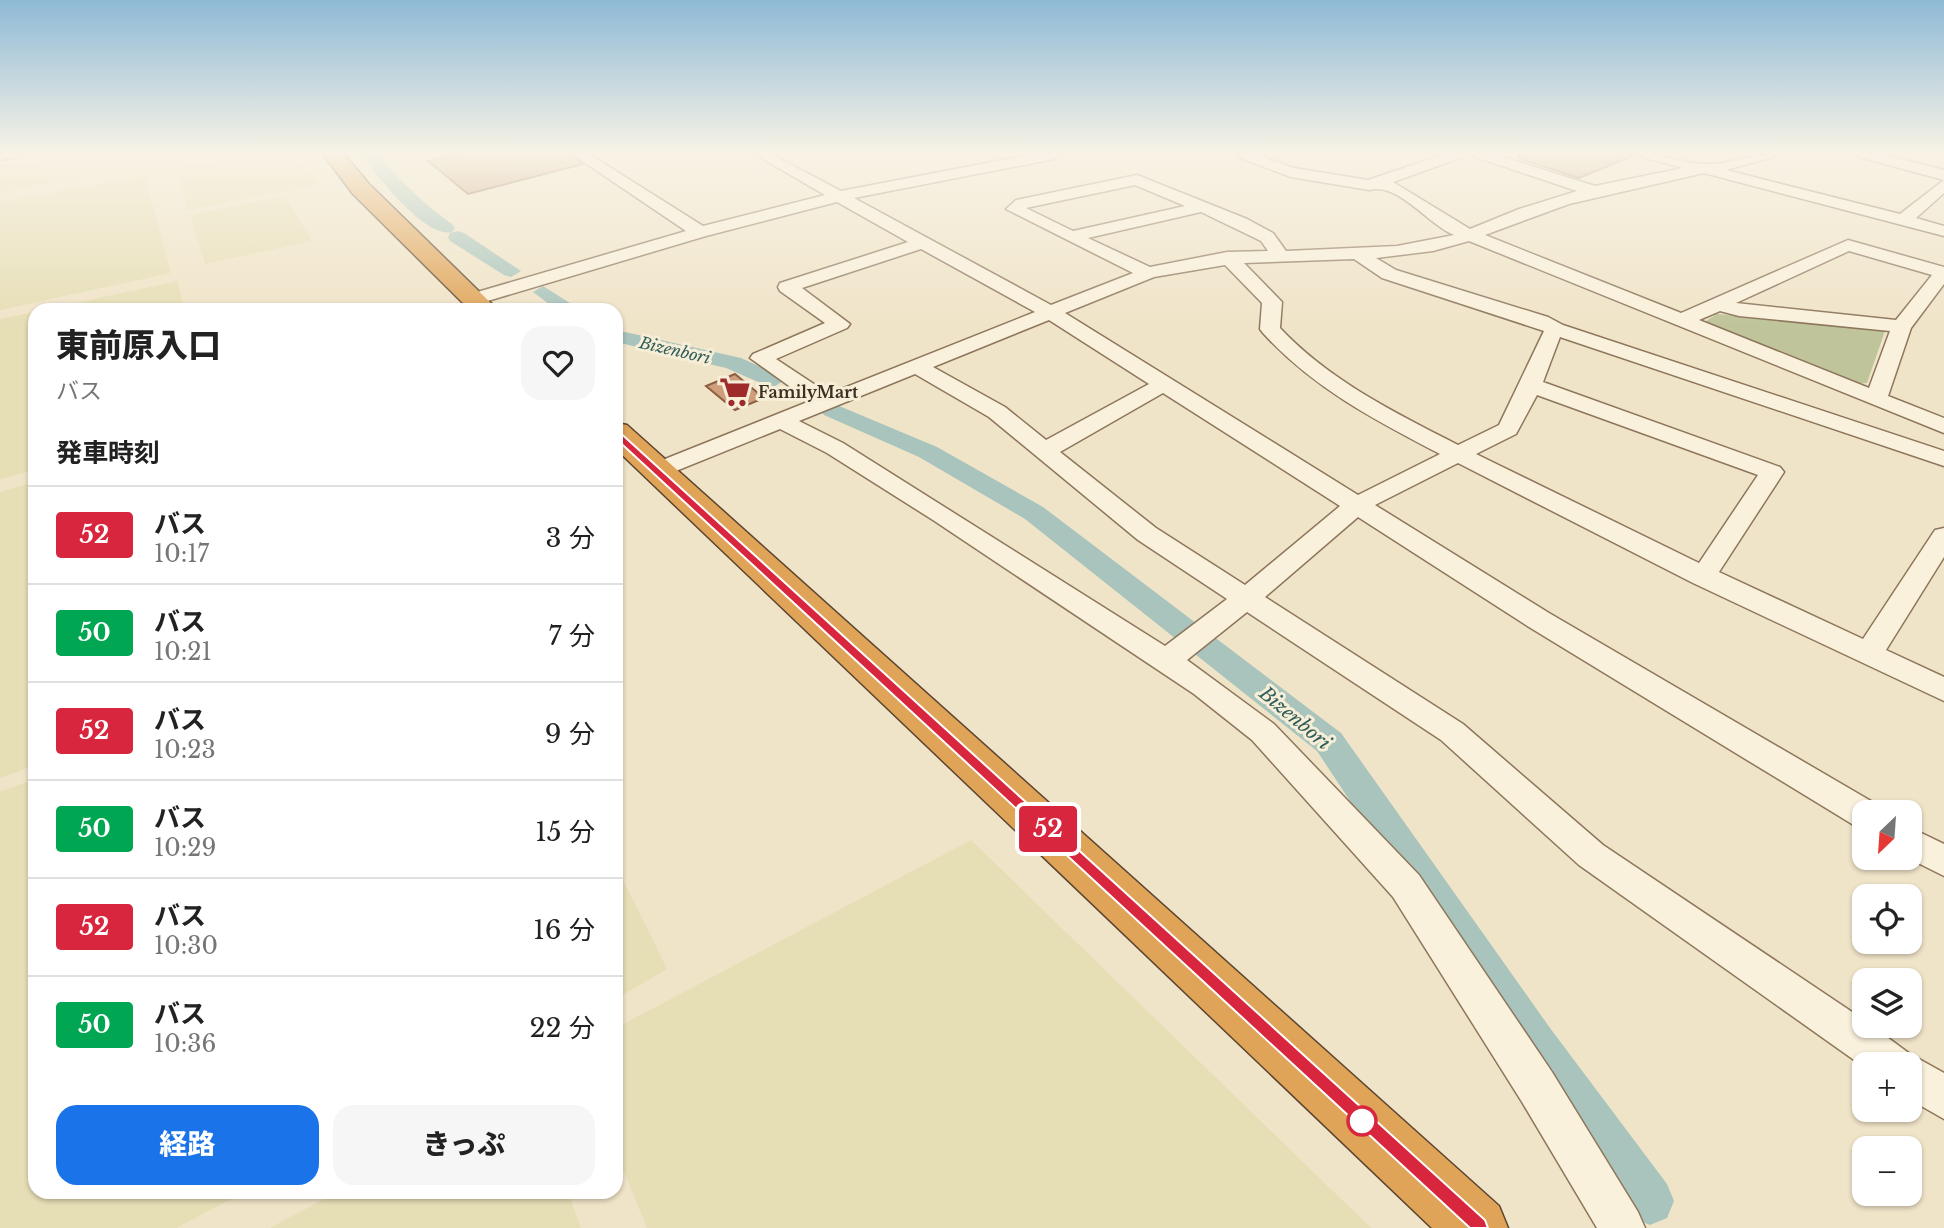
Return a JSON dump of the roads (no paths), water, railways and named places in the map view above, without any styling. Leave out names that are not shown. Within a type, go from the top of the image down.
[{"type":"highway","points":[[384,211],[479,303]]},
{"type":"highway","points":[[623,438],[1477,1228]]},
{"type":"street","points":[[670,211],[700,232]]},
{"type":"street","points":[[483,303],[700,232],[782,211]]},
{"type":"street","points":[[870,211],[1048,311],[1539,620],[1852,807]]},
{"type":"street","points":[[1019,211],[1148,273]]},
{"type":"street","points":[[1072,236],[1180,211]]},
{"type":"street","points":[[1214,211],[1267,237],[1279,254]]},
{"type":"street","points":[[1429,211],[1454,229],[1944,426]]},
{"type":"street","points":[[658,470],[828,404],[1048,311],[1148,273],[1227,257],[1404,250],[1472,236],[1528,211]]},
{"type":"street","points":[[1871,211],[1944,231]]},
{"type":"street","points":[[1904,220],[1914,211]]},
{"type":"street","points":[[828,404],[760,358],[840,324],[787,286],[925,242]]},
{"type":"street","points":[[1681,321],[1848,245],[1944,273],[1901,327],[1876,400]]},
{"type":"street","points":[[1355,252],[1389,274],[1541,321],[1556,329],[1944,459]]},
{"type":"street","points":[[1227,257],[1272,302],[1270,329],[1285,347],[1363,402],[1460,455],[1703,577],[1944,690]]},
{"type":"street","points":[[1718,303],[1739,310],[1874,322],[1901,327]]},
{"type":"street","points":[[1185,646],[1247,598],[1358,504],[1508,429],[1531,385],[1548,339],[1556,329]]},
{"type":"street","points":[[916,366],[997,412],[1147,534],[1452,732],[1591,855],[1877,1052]]},
{"type":"street","points":[[1044,451],[1166,383]]},
{"type":"street","points":[[1531,385],[1772,472],[1703,577]]},
{"type":"street","points":[[781,421],[835,448],[1185,646],[1206,686],[1263,732],[1406,886],[1537,1087],[1622,1228]]},
{"type":"street","points":[[1869,653],[1944,536]]},
{"type":"street","points":[[1922,848],[1944,861]]},
{"type":"street","points":[[1922,1083],[1944,1098]]},
{"type":"waterway","name":"Bizenbori","points":[[422,211],[446,228]]},
{"type":"waterway","name":"Bizenbori","points":[[457,237],[511,271]]},
{"type":"waterway","name":"Bizenbori","points":[[543,292],[560,303]]},
{"type":"waterway","name":"Bizenbori","points":[[623,338],[733,363],[772,381]]},
{"type":"waterway","name":"Bizenbori","points":[[832,410],[928,452],[1034,513],[1329,742],[1535,1043],[1650,1201]]},
{"type":"place","name":"FamilyMart","points":[[735,392]]}]
